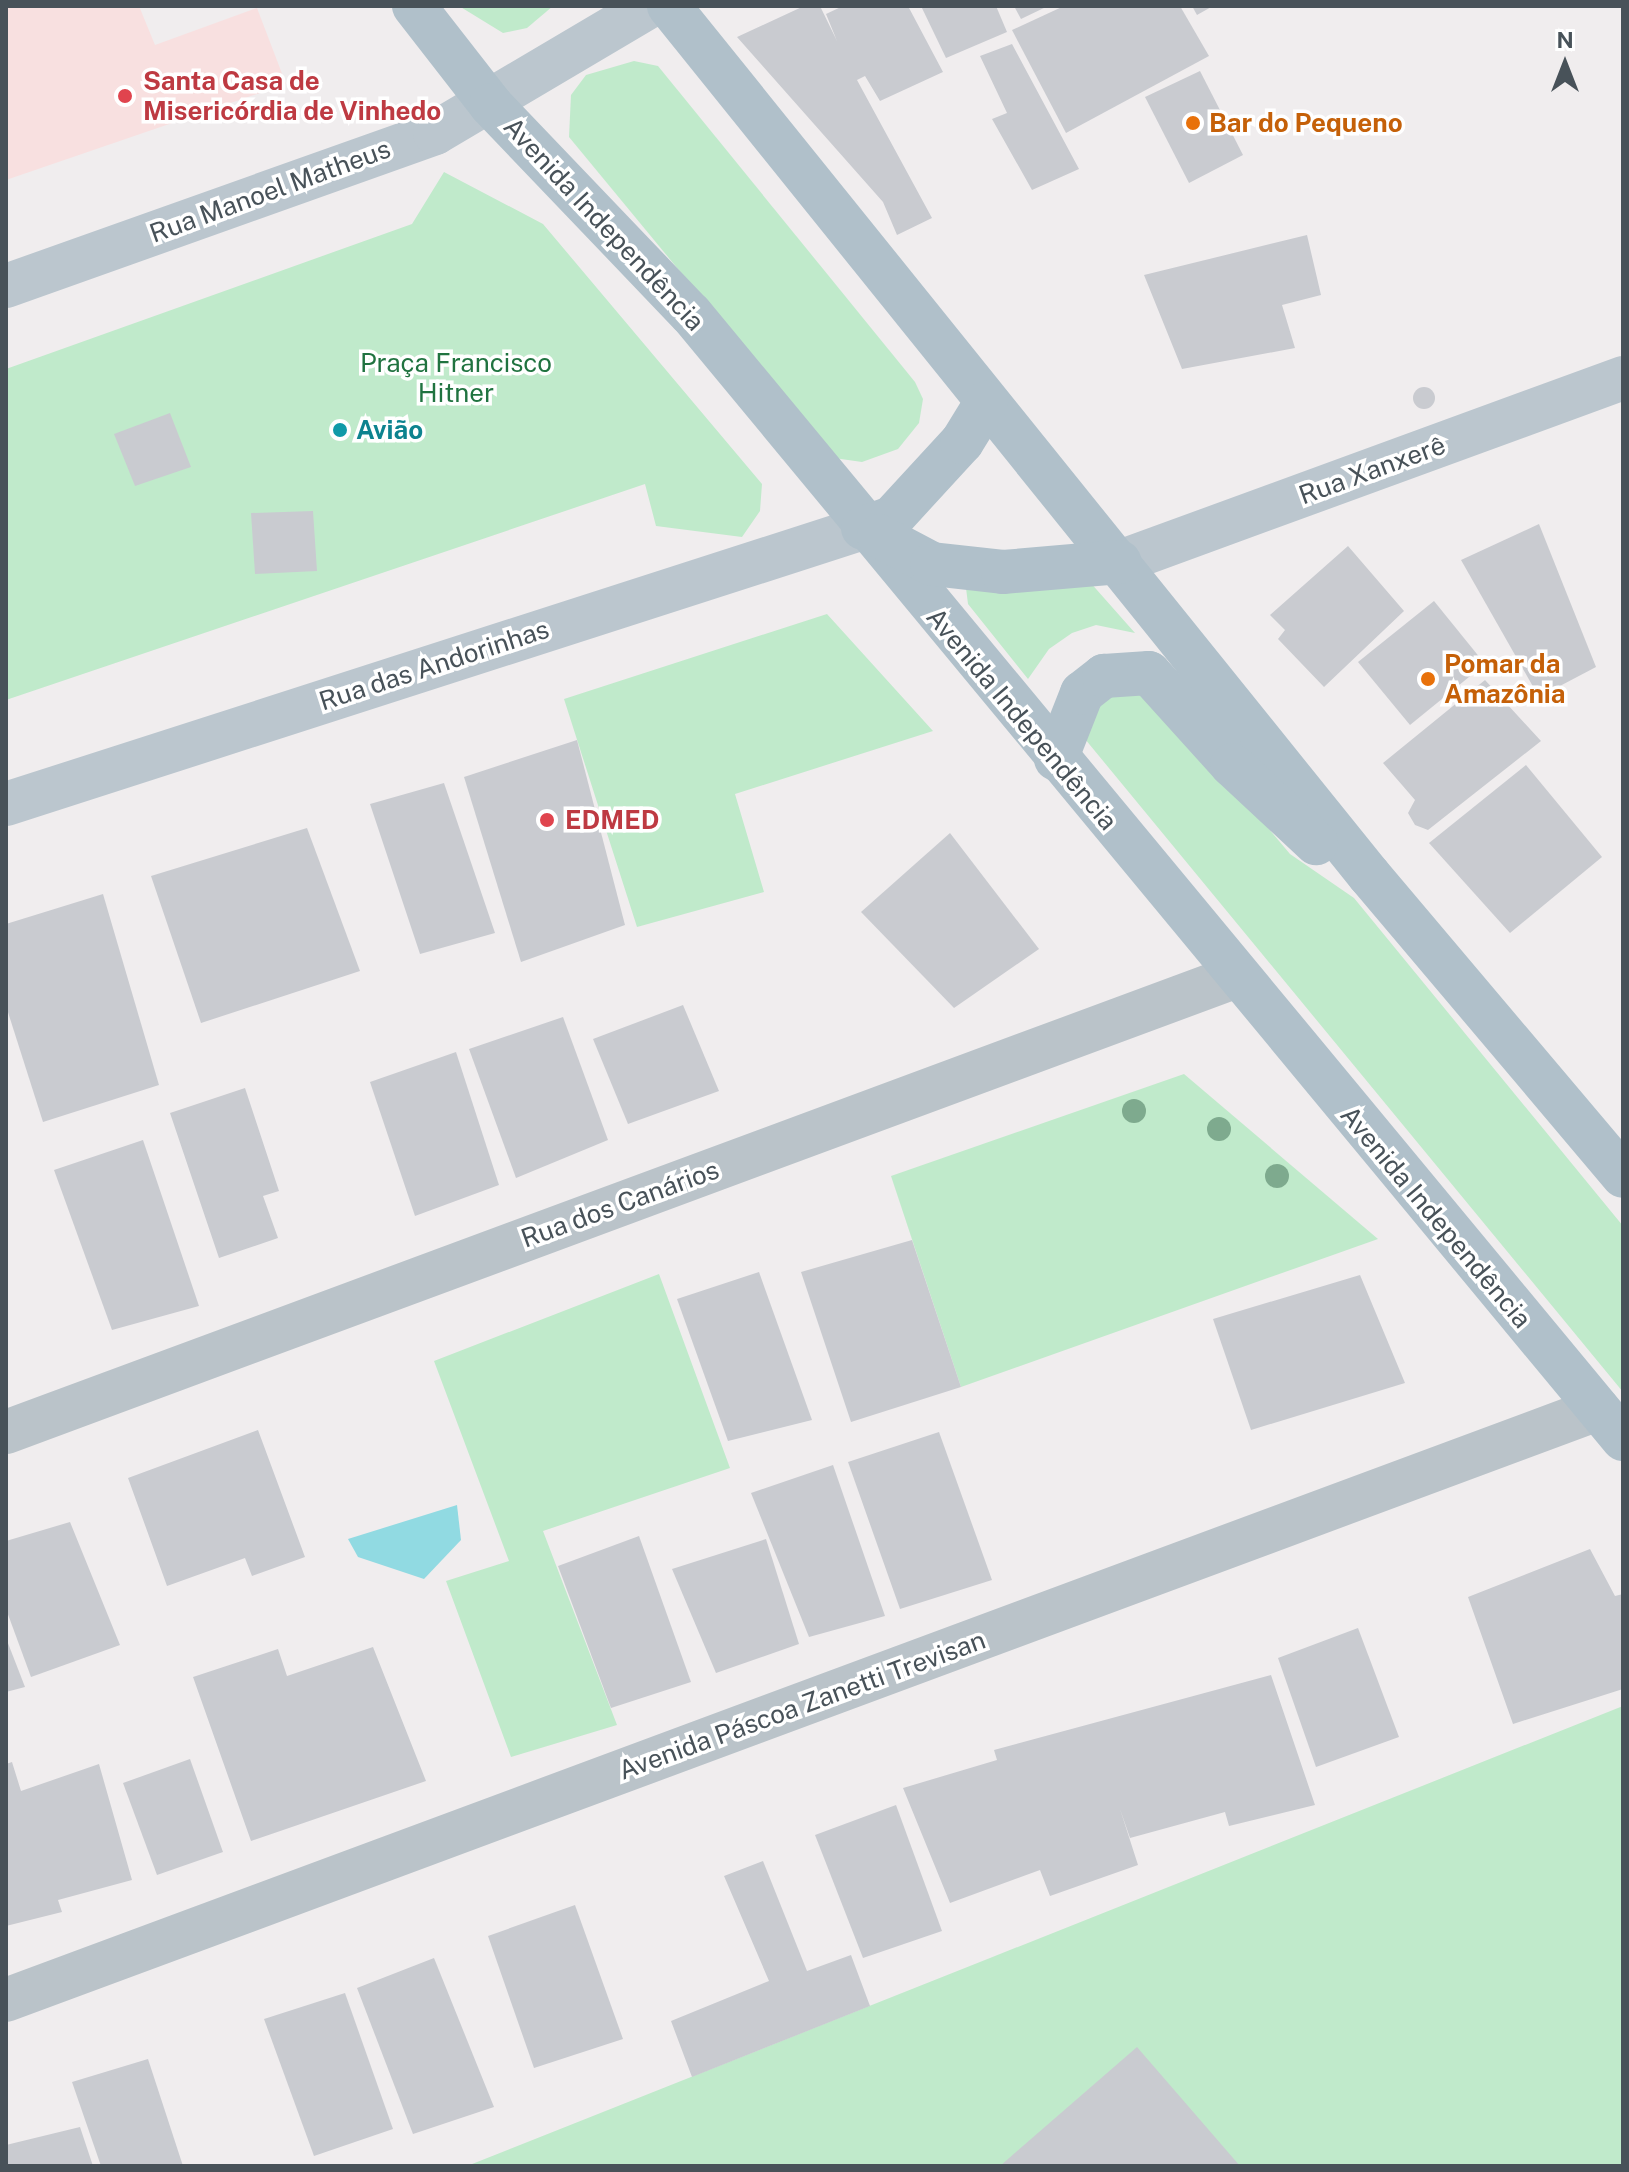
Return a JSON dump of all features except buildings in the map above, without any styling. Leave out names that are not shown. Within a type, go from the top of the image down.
[{"type":"main road","name":"Avenida Independência","points":[[414,6],[491,105],[691,314],[863,528],[1234,977],[1610,1424]]},
{"type":"main road","name":"Rua Manoel Matheus","points":[[6,286],[435,133],[491,105],[650,6]]},
{"type":"main road","points":[[669,6],[986,403],[1120,562],[1369,875],[1623,1176]]},
{"type":"main road","name":"Rua Xanxerê","points":[[1120,562],[1623,378]]},
{"type":"main road","points":[[863,528],[892,518],[962,442],[986,403]]},
{"type":"main road","points":[[863,528],[932,564],[1003,572],[1120,562]]},
{"type":"main road","name":"Rua das Andorinhas","points":[[6,804],[863,528]]},
{"type":"main road","points":[[1056,759],[1082,693],[1104,676],[1149,673],[1283,813],[1369,875]]},
{"type":"street","name":"Rua dos Canários","points":[[6,1432],[1234,977]]},
{"type":"street","name":"Avenida Páscoa Zanetti Trevisan","points":[[6,2000],[1610,1424]]},
{"type":"shaded area","name":"Santa Casa de Misericórdia de Vinhedo","points":[[6,6],[139,6],[155,45],[257,8],[286,84],[6,180]]},
{"type":"green space","points":[[459,6],[553,6],[527,28],[503,33]]},
{"type":"green space","points":[[634,61],[658,66],[915,382],[923,399],[919,423],[898,449],[862,462],[834,458],[569,137],[571,95],[586,75]]},
{"type":"green space","name":"Praça Francisco Hitner","points":[[444,172],[543,224],[762,484],[760,511],[742,537],[656,526],[645,484],[6,700],[6,369],[412,224]]},
{"type":"green space","points":[[1089,581],[1135,633],[1096,625],[1072,633],[1049,649],[1028,679],[968,604],[966,588]]},
{"type":"green space","points":[[827,614],[933,731],[735,794],[764,892],[637,927],[564,699]]},
{"type":"green space","points":[[1114,683],[1160,700],[1290,854],[1354,898],[1623,1226],[1623,1392],[1085,739],[1090,705]]},
{"type":"green space","points":[[1184,1074],[1378,1239],[961,1387],[891,1176]]},
{"type":"green space","points":[[659,1274],[730,1468],[543,1531],[617,1725],[511,1757],[446,1581],[509,1561],[434,1361]]},
{"type":"green space","points":[[1623,1706],[1623,2166],[467,2166],[990,1958]]},
{"type":"water","points":[[457,1505],[461,1540],[424,1579],[358,1557],[348,1539]]},
{"type":"place","name":"Santa Casa de Misericórdia de Vinhedo","points":[[125,96]]},
{"type":"place","name":"Bar do Pequeno","points":[[1193,123]]},
{"type":"place","name":"Avião","points":[[340,430]]},
{"type":"place","name":"Pomar da Amazônia","points":[[1428,679]]},
{"type":"place","name":"EDMED","points":[[547,820]]}]
